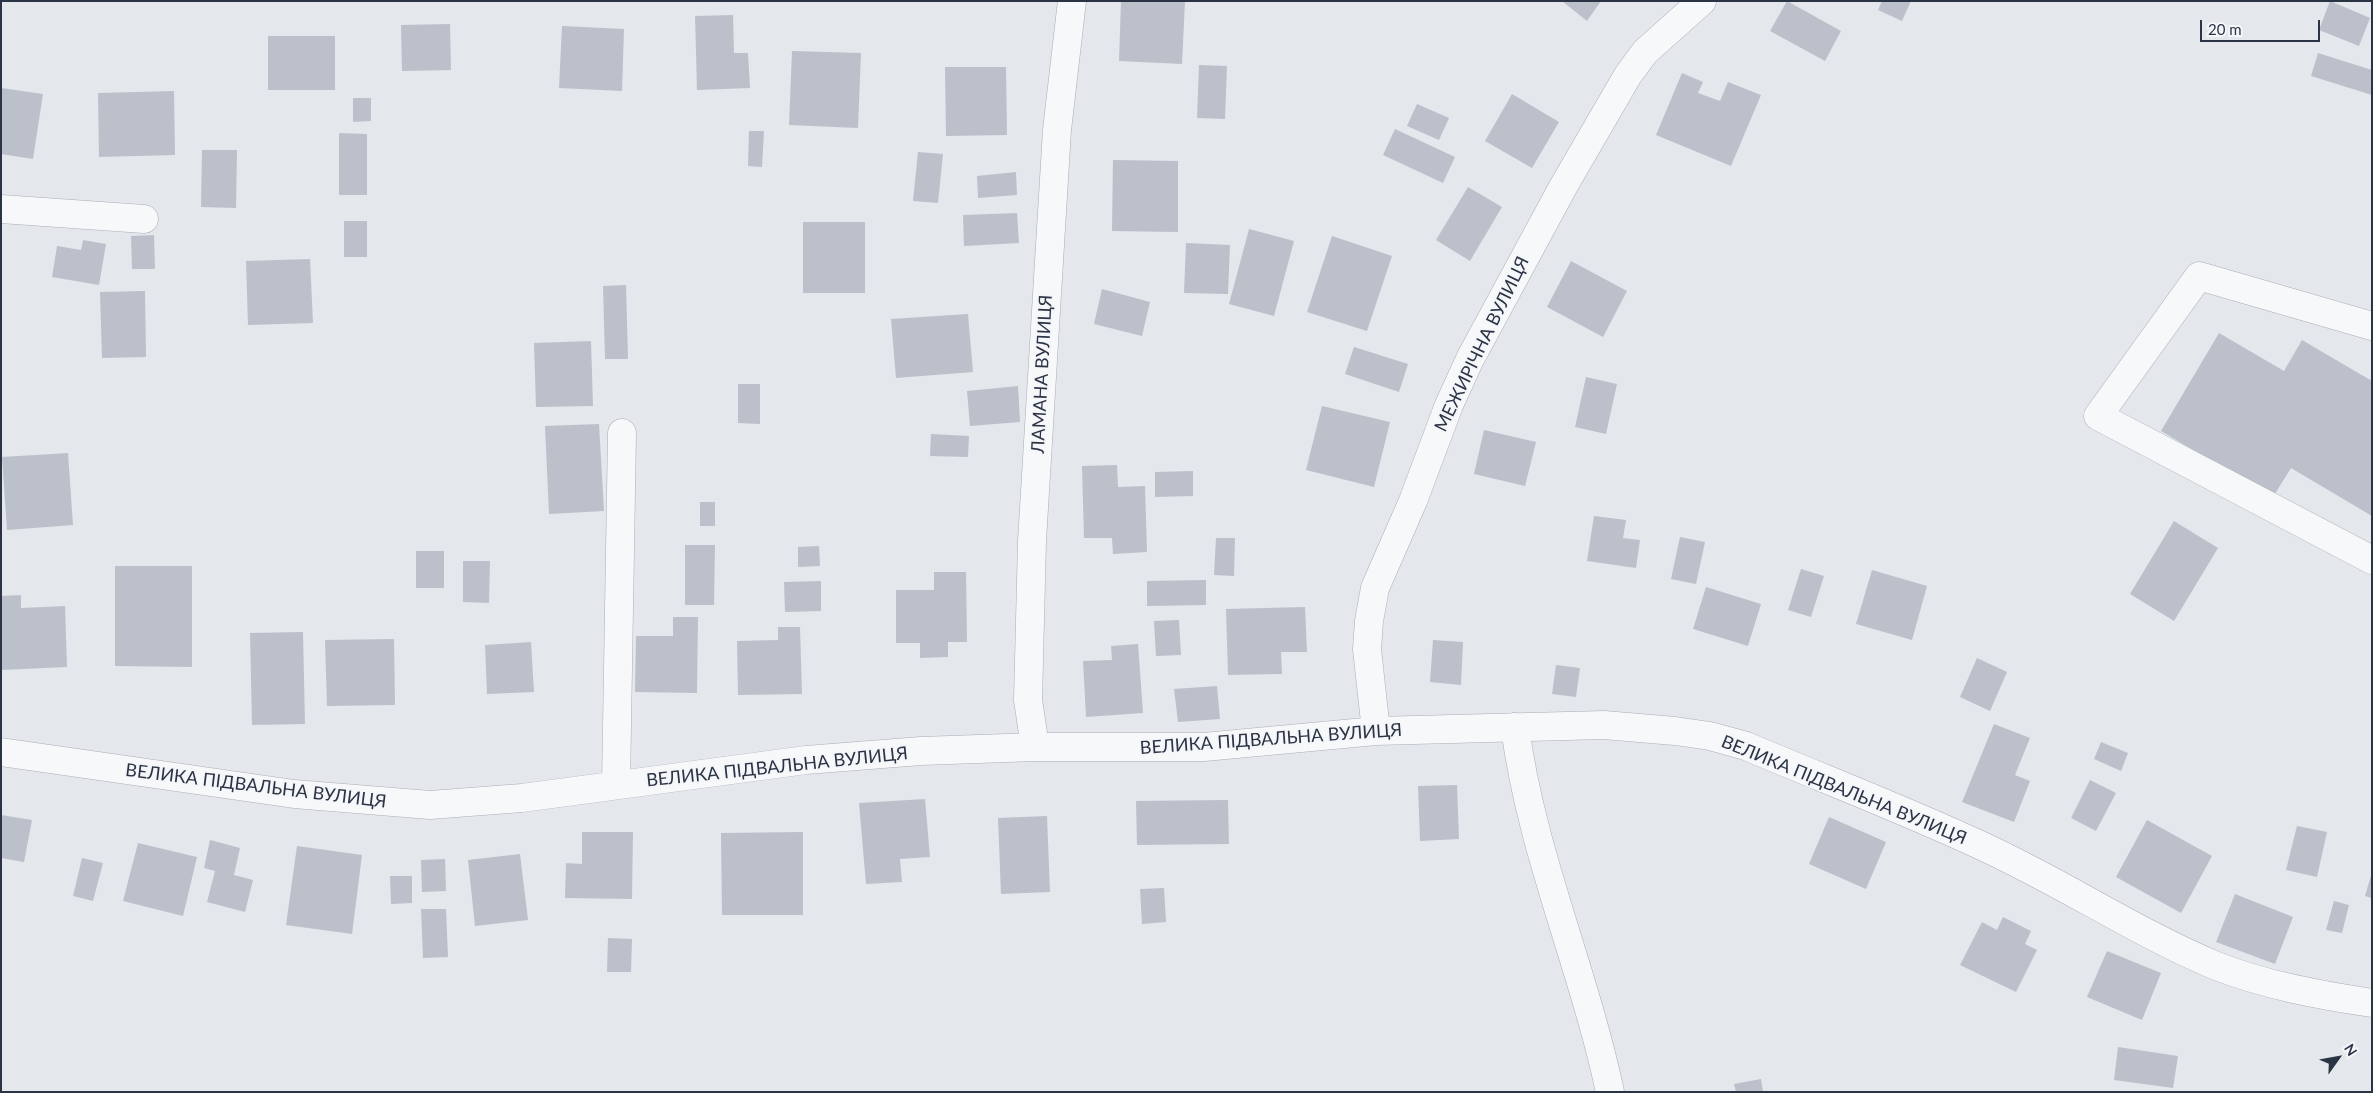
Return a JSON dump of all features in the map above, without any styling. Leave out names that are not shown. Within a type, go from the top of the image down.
[{"type":"street","name":"ЛАМАНА ВУЛИЦЯ","points":[[1035,747],[1028,700],[1032,541],[1057,130],[1072,1]]},
{"type":"street","name":"МЕЖИРІЧНА ВУЛИЦЯ","points":[[1376,731],[1368,649],[1371,605],[1375,588],[1413,501],[1449,405],[1470,359],[1537,234],[1628,75],[1645,52],[1702,1]]},
{"type":"street","points":[[1,208],[144,219]]},
{"type":"street","points":[[2372,326],[2199,276],[2098,416],[2372,560]]},
{"type":"street","points":[[616,785],[622,433]]},
{"type":"street","name":"ВЕЛИКА ПІДВАЛЬНА ВУЛИЦЯ","points":[[1,752],[294,794],[430,805],[476,803],[857,754],[1035,747],[1204,747],[1376,731],[1604,725],[1643,727],[1710,736],[1746,746],[1983,846],[2149,933],[2215,965],[2258,980],[2339,998],[2372,1003]]},
{"type":"street","points":[[1515,727],[1527,796],[1541,851],[1610,1092]]},
{"type":"building","points":[[1121,1],[1185,1],[1182,64],[1119,61]]},
{"type":"building","points":[[1562,1],[1601,1],[1587,21]]},
{"type":"building","points":[[1787,1],[1841,31],[1825,61],[1770,31]]},
{"type":"building","points":[[1882,1],[1911,1],[1902,21],[1878,10]]},
{"type":"building","points":[[2330,1],[2370,18],[2359,46],[2319,30]]},
{"type":"building","points":[[733,15],[734,53],[748,53],[750,88],[697,90],[695,16]]},
{"type":"building","points":[[450,24],[451,70],[402,71],[401,25]]},
{"type":"building","points":[[562,26],[624,29],[622,91],[559,88]]},
{"type":"building","points":[[268,36],[335,36],[335,90],[268,90]]},
{"type":"building","points":[[792,51],[861,53],[858,128],[789,125]]},
{"type":"building","points":[[2318,53],[2372,70],[2372,95],[2311,76]]},
{"type":"building","points":[[1199,65],[1227,66],[1225,119],[1197,118]]},
{"type":"building","points":[[945,67],[1006,67],[1007,135],[946,136]]},
{"type":"building","points":[[1682,73],[1703,82],[1698,93],[1720,101],[1728,82],[1761,95],[1731,166],[1656,135]]},
{"type":"building","points":[[1,88],[43,94],[33,159],[1,154]]},
{"type":"building","points":[[174,91],[175,155],[99,157],[98,93]]},
{"type":"building","points":[[1512,94],[1559,122],[1532,168],[1485,141]]},
{"type":"building","points":[[353,98],[371,98],[371,121],[353,122]]},
{"type":"building","points":[[1417,104],[1449,118],[1439,140],[1407,126]]},
{"type":"building","points":[[1395,129],[1455,157],[1443,183],[1383,155]]},
{"type":"building","points":[[749,131],[764,131],[762,167],[748,166]]},
{"type":"building","points":[[339,133],[367,134],[367,195],[339,195]]},
{"type":"building","points":[[202,150],[237,150],[236,208],[201,207]]},
{"type":"building","points":[[918,152],[943,154],[938,203],[913,201]]},
{"type":"building","points":[[1113,160],[1178,161],[1178,232],[1112,231]]},
{"type":"building","points":[[1016,172],[1017,195],[978,198],[977,176]]},
{"type":"building","points":[[1468,187],[1502,207],[1470,261],[1436,240]]},
{"type":"building","points":[[1017,213],[1019,243],[964,246],[963,215]]},
{"type":"building","points":[[344,221],[367,221],[367,257],[344,257]]},
{"type":"building","points":[[803,222],[865,222],[865,293],[803,293]]},
{"type":"building","points":[[1249,229],[1294,241],[1274,316],[1229,304]]},
{"type":"building","points":[[154,235],[155,269],[132,269],[131,236]]},
{"type":"building","points":[[1332,236],[1392,256],[1367,331],[1307,312]]},
{"type":"building","points":[[83,240],[106,244],[99,285],[52,277],[57,246],[81,250]]},
{"type":"building","points":[[1186,243],[1230,245],[1228,294],[1184,293]]},
{"type":"building","points":[[310,259],[313,323],[248,325],[246,261]]},
{"type":"building","points":[[1571,261],[1627,291],[1603,337],[1547,307]]},
{"type":"building","points":[[626,285],[628,359],[605,359],[603,286]]},
{"type":"building","points":[[1102,289],[1150,302],[1142,336],[1094,324]]},
{"type":"building","points":[[145,291],[146,357],[102,358],[100,292]]},
{"type":"building","points":[[968,314],[973,372],[896,378],[891,319]]},
{"type":"building","points":[[2219,333],[2284,371],[2302,340],[2372,381],[2372,516],[2291,468],[2273,497],[2161,431]]},
{"type":"building","points":[[591,341],[593,406],[536,407],[534,343]]},
{"type":"building","points":[[1354,347],[1408,364],[1399,392],[1345,374]]},
{"type":"building","points":[[1586,377],[1617,384],[1606,434],[1575,427]]},
{"type":"building","points":[[738,384],[760,384],[760,424],[738,423]]},
{"type":"building","points":[[1018,386],[1020,422],[970,426],[967,391]]},
{"type":"building","points":[[1322,406],[1390,422],[1374,487],[1306,470]]},
{"type":"building","points":[[599,424],[604,511],[549,514],[545,426]]},
{"type":"building","points":[[1484,430],[1536,442],[1525,486],[1474,474]]},
{"type":"building","points":[[931,434],[969,436],[968,457],[930,456]]},
{"type":"building","points":[[68,453],[73,525],[7,530],[2,457]]},
{"type":"building","points":[[1117,465],[1118,487],[1145,486],[1147,552],[1113,554],[1112,538],[1084,538],[1082,466]]},
{"type":"building","points":[[1193,471],[1193,496],[1155,497],[1155,472]]},
{"type":"building","points":[[700,502],[715,502],[715,526],[700,526]]},
{"type":"building","points":[[1594,516],[1626,520],[1623,538],[1640,540],[1636,568],[1587,561]]},
{"type":"building","points":[[2174,521],[2218,548],[2174,621],[2130,594]]},
{"type":"building","points":[[1680,537],[1705,542],[1696,584],[1671,579]]},
{"type":"building","points":[[1216,538],[1235,538],[1234,576],[1214,575]]},
{"type":"building","points":[[685,545],[715,545],[714,605],[685,605]]},
{"type":"building","points":[[819,546],[820,566],[798,567],[798,547]]},
{"type":"building","points":[[416,551],[444,551],[444,588],[416,588]]},
{"type":"building","points":[[463,561],[490,561],[489,603],[463,602]]},
{"type":"building","points":[[115,566],[192,566],[192,667],[115,666]]},
{"type":"building","points":[[1801,569],[1824,576],[1811,617],[1788,610]]},
{"type":"building","points":[[1872,570],[1927,586],[1912,640],[1856,624]]},
{"type":"building","points":[[934,572],[966,572],[967,642],[948,642],[948,657],[920,658],[920,643],[896,643],[896,590],[934,590]]},
{"type":"building","points":[[1206,580],[1206,605],[1147,606],[1147,581]]},
{"type":"building","points":[[821,581],[821,611],[785,612],[784,582]]},
{"type":"building","points":[[1706,587],[1761,604],[1748,646],[1693,629]]},
{"type":"building","points":[[21,595],[21,608],[65,606],[67,667],[1,670],[1,596]]},
{"type":"building","points":[[1305,607],[1307,652],[1281,652],[1282,674],[1228,675],[1226,609]]},
{"type":"building","points":[[673,617],[698,617],[697,693],[635,692],[636,636],[673,636]]},
{"type":"building","points":[[1179,620],[1181,655],[1156,656],[1154,621]]},
{"type":"building","points":[[778,627],[800,627],[802,694],[738,695],[737,641],[778,640]]},
{"type":"building","points":[[303,632],[305,724],[252,725],[250,633]]},
{"type":"building","points":[[394,639],[395,705],[327,706],[325,640]]},
{"type":"building","points":[[1433,640],[1463,642],[1461,685],[1430,682]]},
{"type":"building","points":[[531,642],[534,692],[487,694],[485,645]]},
{"type":"building","points":[[1138,644],[1143,713],[1086,717],[1083,661],[1112,660],[1111,646]]},
{"type":"building","points":[[1977,658],[2007,672],[1990,711],[1960,697]]},
{"type":"building","points":[[1556,665],[1580,668],[1576,697],[1552,694]]},
{"type":"building","points":[[1217,686],[1220,719],[1178,722],[1174,689]]},
{"type":"building","points":[[1994,724],[2030,738],[2015,775],[2030,781],[2014,822],[1962,802]]},
{"type":"building","points":[[2101,742],[2128,753],[2121,771],[2094,759]]},
{"type":"building","points":[[2090,780],[2116,793],[2096,831],[2071,818]]},
{"type":"building","points":[[1457,785],[1459,839],[1420,841],[1418,786]]},
{"type":"building","points":[[925,799],[930,857],[900,859],[902,882],[866,884],[859,803]]},
{"type":"building","points":[[1228,800],[1229,844],[1137,845],[1136,801]]},
{"type":"building","points":[[1,815],[32,820],[24,862],[1,858]]},
{"type":"building","points":[[1047,816],[1050,892],[1001,894],[998,818]]},
{"type":"building","points":[[1829,817],[1886,842],[1866,889],[1809,864]]},
{"type":"building","points":[[2147,820],[2212,856],[2181,913],[2116,877]]},
{"type":"building","points":[[2297,826],[2327,832],[2317,877],[2286,870]]},
{"type":"building","points":[[582,832],[633,832],[632,899],[565,898],[566,863],[582,864]]},
{"type":"building","points":[[803,832],[803,915],[722,915],[721,833]]},
{"type":"building","points":[[210,840],[240,848],[234,875],[253,880],[245,912],[207,902],[215,871],[204,868]]},
{"type":"building","points":[[138,843],[197,857],[183,916],[123,901]]},
{"type":"building","points":[[297,846],[362,855],[352,934],[286,925]]},
{"type":"building","points":[[520,854],[528,920],[475,926],[468,860]]},
{"type":"building","points":[[82,858],[103,863],[93,901],[73,896]]},
{"type":"building","points":[[445,859],[446,891],[422,892],[421,860]]},
{"type":"building","points":[[2372,872],[2372,898],[2365,896]]},
{"type":"building","points":[[390,876],[412,876],[412,903],[391,904]]},
{"type":"building","points":[[1164,888],[1166,922],[1142,924],[1140,889]]},
{"type":"building","points":[[2235,894],[2293,917],[2275,964],[2216,942]]},
{"type":"building","points":[[2334,901],[2349,905],[2342,933],[2326,930]]},
{"type":"building","points":[[421,909],[446,909],[448,957],[423,958]]},
{"type":"building","points":[[2003,917],[2031,931],[2025,944],[2037,950],[2016,992],[1960,965],[1982,922],[1997,930]]},
{"type":"building","points":[[608,938],[632,939],[631,972],[607,972]]},
{"type":"building","points":[[2107,951],[2161,973],[2142,1020],[2087,997]]},
{"type":"building","points":[[2118,1047],[2178,1056],[2173,1088],[2114,1080]]},
{"type":"building","points":[[1761,1079],[1763,1092],[1736,1092],[1734,1084]]}]
